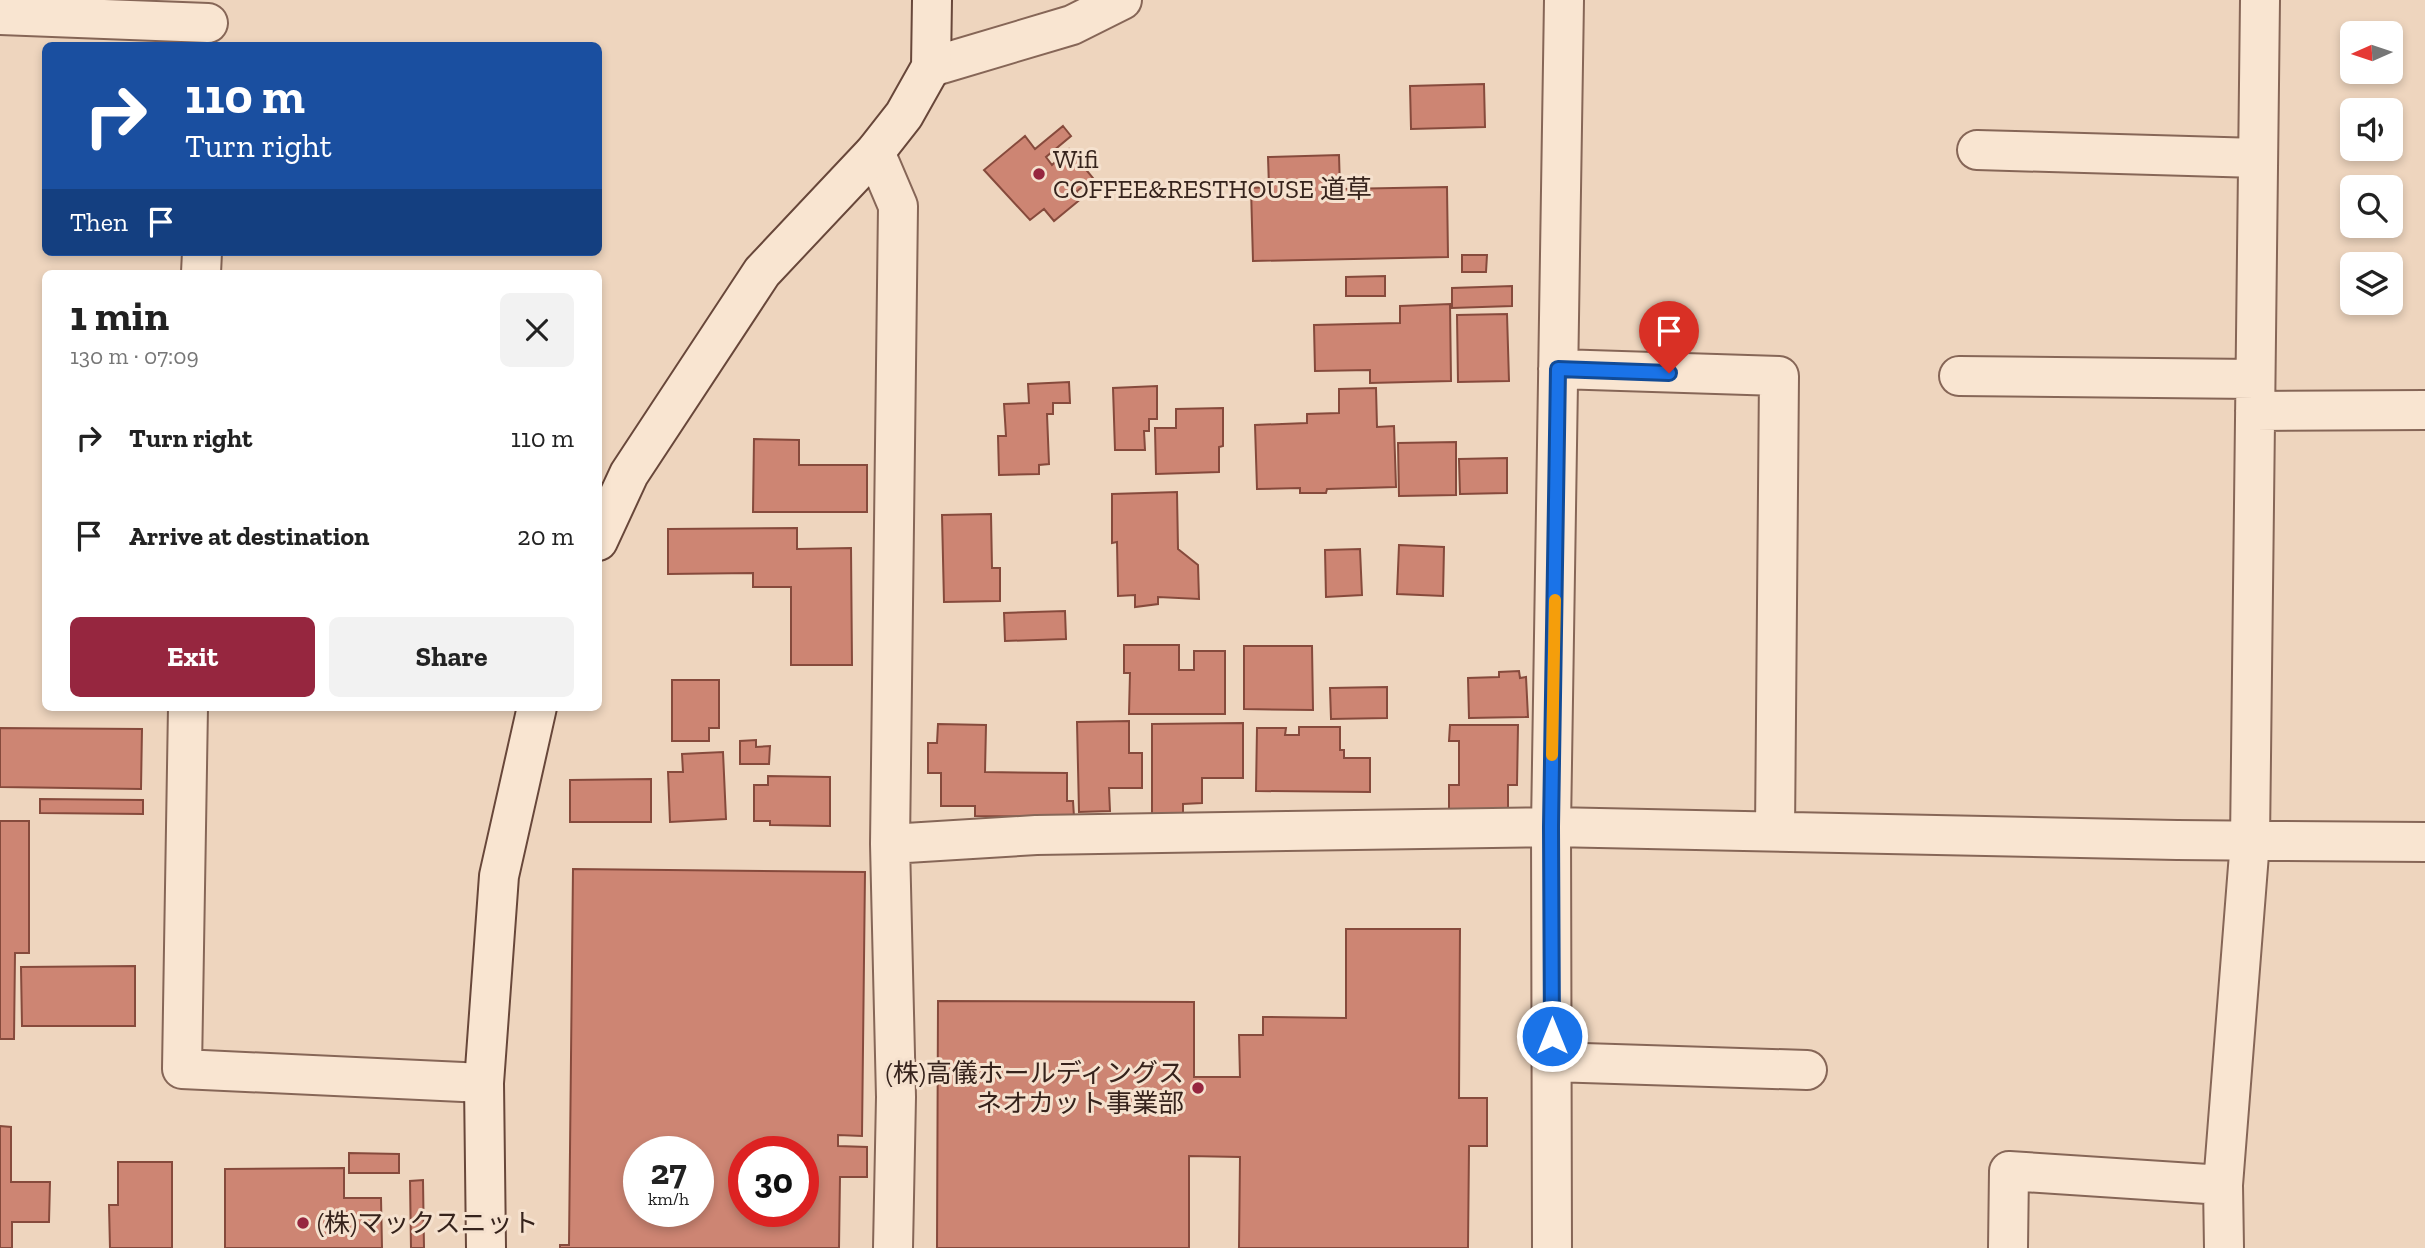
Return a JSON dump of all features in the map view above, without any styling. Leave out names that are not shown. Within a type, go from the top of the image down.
[{"type":"street","points":[[602,532],[629,474],[762,272],[875,152],[904,115],[931,67],[932,0]]},
{"type":"street","points":[[931,67],[1072,25],[1122,0]]},
{"type":"street","points":[[1552,1248],[1551,827],[1564,0]]},
{"type":"street","points":[[2224,1248],[2223,1185],[2250,841],[2260,0]]},
{"type":"street","points":[[0,15],[208,23]]},
{"type":"street","points":[[1977,150],[2258,158]]},
{"type":"street","points":[[875,152],[898,206],[890,844],[896,1097],[893,1248]]},
{"type":"street","points":[[1558,369],[1779,376],[1775,831]]},
{"type":"street","points":[[1959,376],[2255,395],[2425,410]]},
{"type":"street","points":[[188,711],[182,1069],[484,1083]]},
{"type":"street","points":[[486,1248],[484,1083],[499,876],[536,711]]},
{"type":"street","points":[[890,844],[1050,835],[1551,827],[2425,842]]},
{"type":"street","points":[[1552,1062],[1807,1070]]},
{"type":"street","points":[[2008,1248],[2009,1171],[2223,1185]]},
{"type":"building","points":[[1484,84],[1485,127],[1411,129],[1410,86]]},
{"type":"building","name":"Wifi COFFEE&RESTHOUSE 道草","points":[[1063,126],[1071,136],[1046,157],[1052,165],[1069,149],[1093,178],[1076,192],[1082,198],[1054,221],[1044,209],[1030,220],[984,170],[1025,136],[1035,149]]},
{"type":"building","points":[[1339,155],[1340,189],[1447,187],[1448,257],[1253,261],[1251,188],[1269,187],[1268,157]]},
{"type":"building","points":[[1462,255],[1487,255],[1486,272],[1462,272]]},
{"type":"building","points":[[1385,276],[1385,296],[1346,296],[1346,277]]},
{"type":"building","points":[[1512,286],[1512,306],[1452,308],[1452,288]]},
{"type":"building","points":[[1450,304],[1451,381],[1370,383],[1370,370],[1315,371],[1314,325],[1400,323],[1400,306]]},
{"type":"building","points":[[1507,314],[1509,381],[1458,382],[1457,315]]},
{"type":"building","points":[[1069,382],[1070,403],[1053,403],[1053,414],[1047,414],[1049,464],[1039,465],[1039,474],[999,475],[998,436],[1006,436],[1004,404],[1029,403],[1028,384]]},
{"type":"building","points":[[1157,386],[1157,419],[1149,419],[1149,431],[1144,431],[1145,450],[1115,450],[1113,388]]},
{"type":"building","points":[[1376,388],[1377,427],[1394,426],[1396,487],[1327,489],[1326,493],[1300,493],[1300,488],[1257,489],[1255,425],[1307,423],[1307,414],[1339,413],[1339,389]]},
{"type":"building","points":[[1223,408],[1223,446],[1219,447],[1219,472],[1156,474],[1155,428],[1176,428],[1176,409]]},
{"type":"building","points":[[754,439],[799,440],[799,465],[867,465],[867,512],[753,512]]},
{"type":"building","points":[[1456,442],[1456,495],[1399,496],[1398,443]]},
{"type":"building","points":[[1507,458],[1507,493],[1460,494],[1459,459]]},
{"type":"building","points":[[1177,492],[1178,549],[1198,565],[1199,599],[1158,597],[1158,604],[1135,607],[1135,595],[1118,596],[1117,542],[1112,543],[1112,494]]},
{"type":"building","points":[[991,514],[992,568],[1000,568],[1000,601],[944,602],[942,515]]},
{"type":"building","points":[[797,528],[797,549],[851,548],[852,665],[791,665],[791,587],[753,587],[753,573],[668,574],[668,529]]},
{"type":"building","points":[[1399,545],[1444,547],[1443,596],[1397,594]]},
{"type":"building","points":[[1360,549],[1362,595],[1326,597],[1325,550]]},
{"type":"building","points":[[1065,611],[1066,639],[1005,641],[1004,613]]},
{"type":"building","points":[[1124,645],[1179,645],[1179,670],[1194,670],[1194,651],[1225,651],[1225,714],[1129,714],[1130,673],[1124,673]]},
{"type":"building","points":[[1244,646],[1312,646],[1313,710],[1244,709]]},
{"type":"building","points":[[1519,671],[1520,678],[1526,677],[1528,717],[1469,718],[1468,678],[1499,677],[1499,672]]},
{"type":"building","points":[[672,680],[719,680],[719,728],[709,728],[709,741],[672,741]]},
{"type":"building","points":[[1387,687],[1387,718],[1331,719],[1330,688]]},
{"type":"building","points":[[1129,721],[1129,753],[1142,753],[1142,788],[1109,788],[1110,811],[1079,812],[1077,722]]},
{"type":"building","points":[[1243,723],[1243,778],[1202,778],[1202,803],[1183,804],[1183,816],[1152,816],[1152,724]]},
{"type":"building","points":[[938,724],[986,725],[985,772],[1067,773],[1067,801],[1073,801],[1074,817],[975,816],[975,806],[941,806],[941,773],[928,773],[928,743],[937,743]]},
{"type":"building","points":[[1450,725],[1518,725],[1517,785],[1508,785],[1508,819],[1449,819],[1449,785],[1459,785],[1459,741],[1449,741]]},
{"type":"building","points":[[1299,727],[1340,727],[1340,750],[1344,750],[1344,758],[1370,758],[1370,792],[1256,791],[1257,728],[1286,728],[1285,735],[1299,735]]},
{"type":"building","points":[[0,728],[142,729],[141,789],[0,787]]},
{"type":"building","points":[[756,740],[756,747],[770,746],[769,764],[740,764],[740,741]]},
{"type":"building","points":[[723,752],[726,819],[670,822],[668,772],[683,772],[682,754]]},
{"type":"building","points":[[768,776],[830,777],[830,826],[770,825],[770,821],[754,821],[754,785],[768,785]]},
{"type":"building","points":[[651,779],[651,822],[570,822],[570,780]]},
{"type":"building","points":[[40,799],[143,800],[143,814],[40,813]]},
{"type":"building","points":[[0,821],[29,821],[29,953],[15,953],[14,1039],[0,1039]]},
{"type":"building","points":[[573,869],[865,872],[862,1136],[838,1135],[838,1146],[867,1147],[867,1177],[840,1177],[839,1248],[560,1248],[560,1245],[569,1245]]},
{"type":"building","name":"(株)高儀ホールディングス ネオカット事業部","points":[[1346,929],[1460,929],[1459,1098],[1487,1098],[1487,1146],[1469,1146],[1468,1248],[1239,1248],[1240,1157],[1189,1156],[1189,1248],[937,1248],[938,1001],[1194,1002],[1194,1077],[1240,1077],[1239,1035],[1263,1035],[1263,1017],[1346,1018]]},
{"type":"building","points":[[135,966],[135,1026],[22,1026],[21,967]]},
{"type":"building","points":[[0,1126],[11,1127],[11,1182],[50,1182],[49,1222],[12,1222],[12,1248],[0,1248]]},
{"type":"building","points":[[349,1153],[399,1154],[399,1173],[349,1173]]},
{"type":"building","points":[[118,1162],[172,1162],[172,1248],[110,1248],[109,1205],[118,1205]]},
{"type":"building","name":"(株)マックスニット","points":[[344,1168],[344,1198],[381,1198],[382,1248],[225,1248],[225,1169]]},
{"type":"building","points":[[423,1180],[424,1248],[411,1248],[410,1181]]},
{"type":"slow traffic","points":[[1552,755],[1555,600]]},
{"type":"place","name":"Wifi COFFEE&RESTHOUSE 道草","points":[[1039,174]]},
{"type":"place","name":"(株)高儀ホールディングス ネオカット事業部","points":[[1198,1088]]},
{"type":"place","name":"(株)マックスニット","points":[[303,1223]]},
{"type":"route","points":[[1552,1036],[1551,827],[1558,369],[1669,373]]}]
